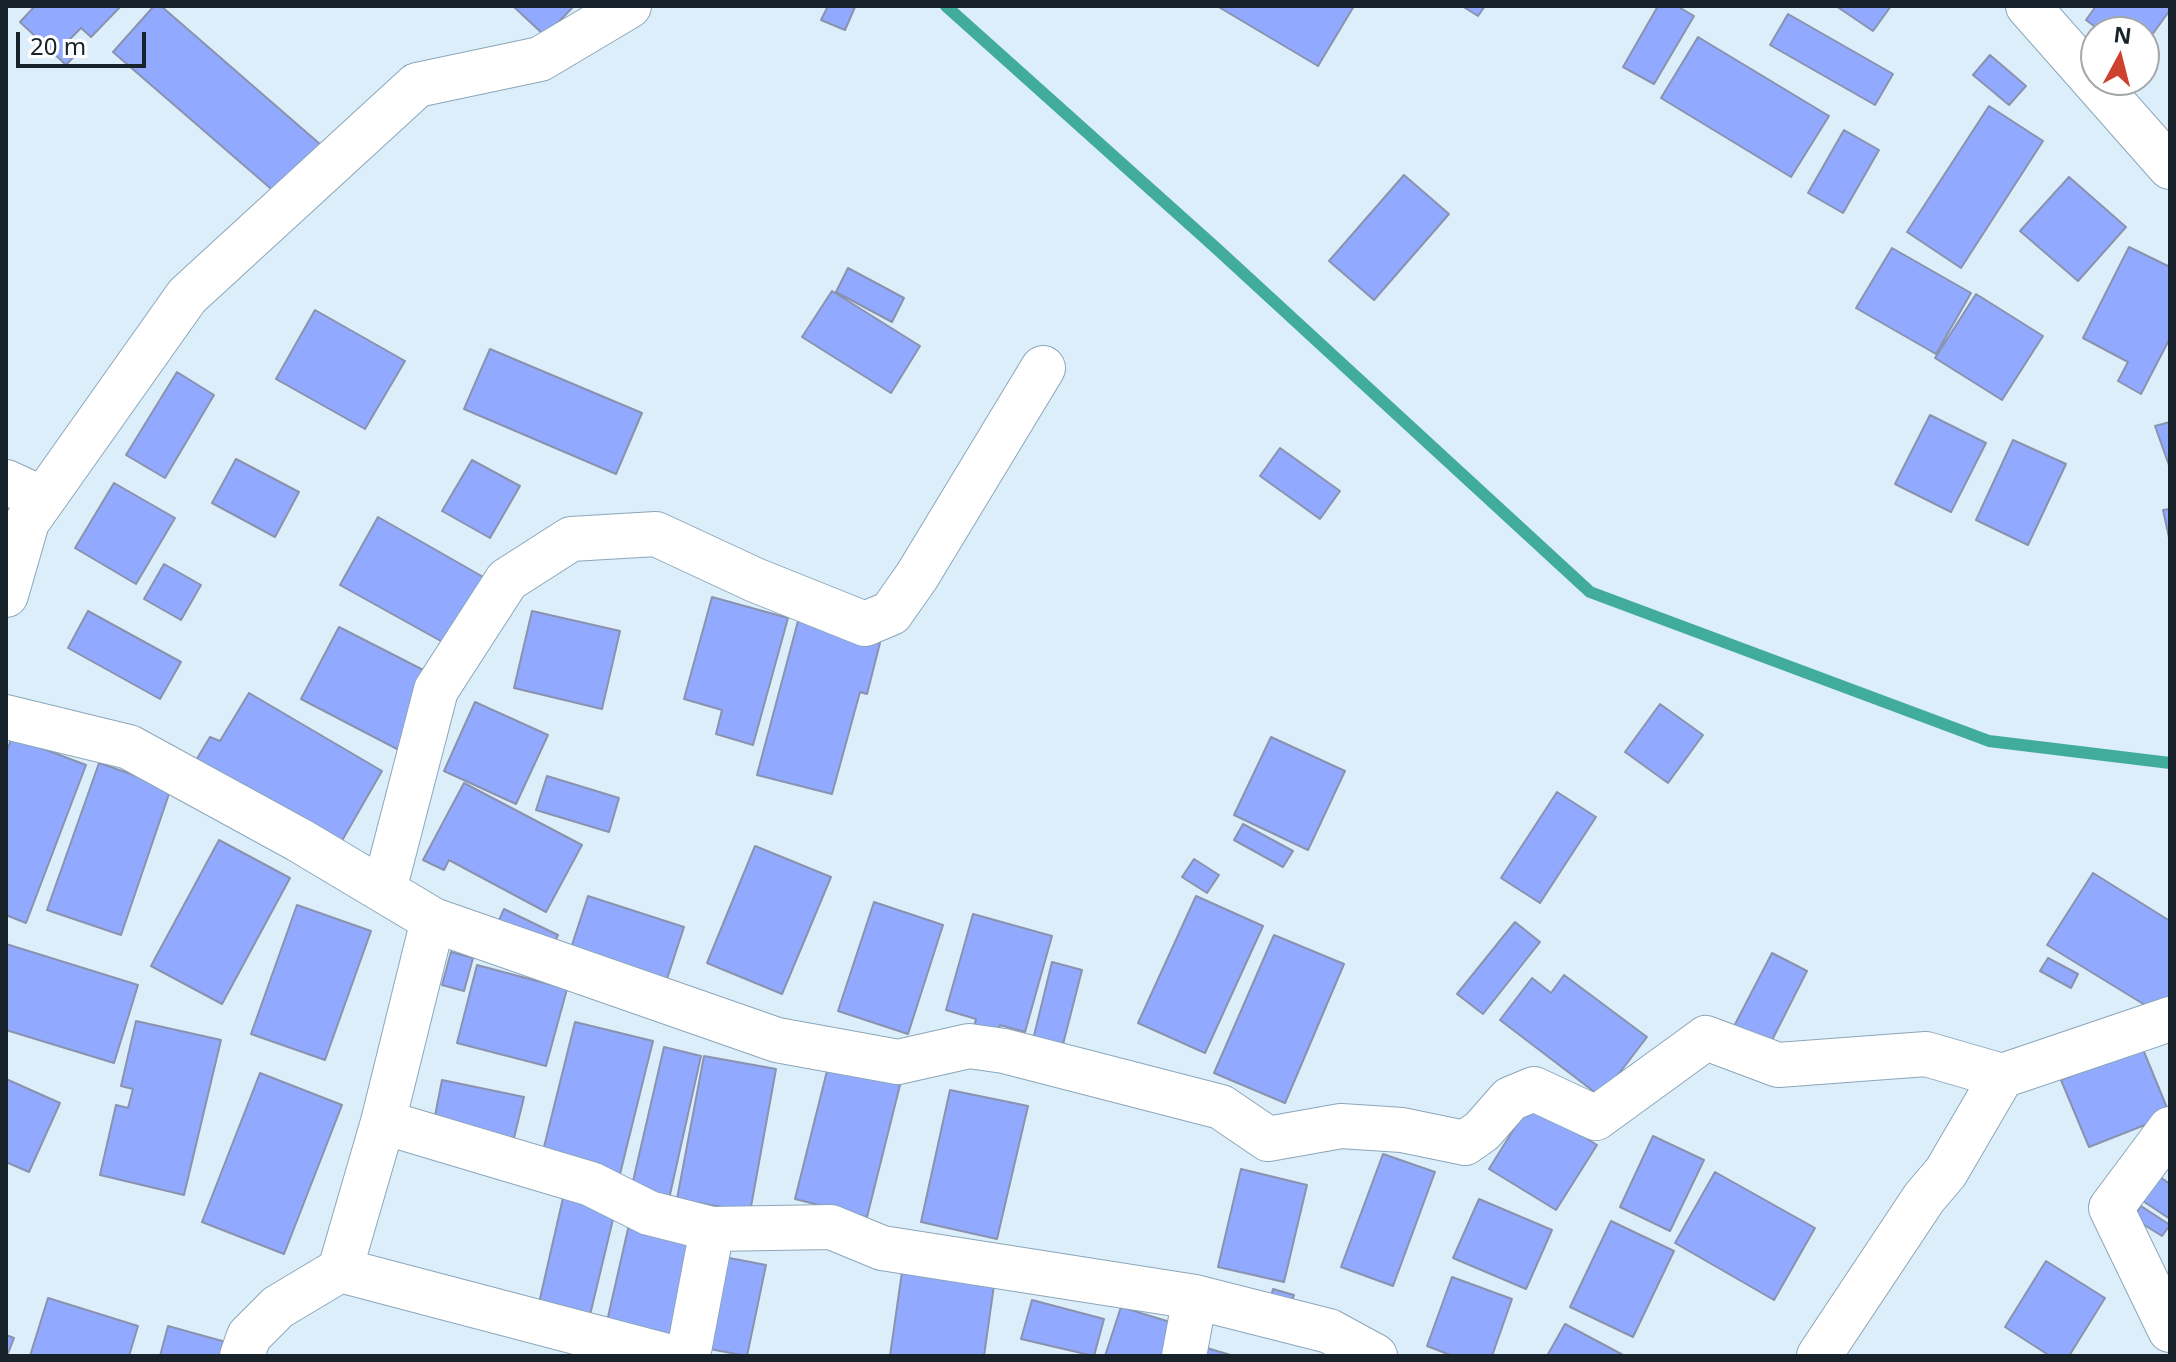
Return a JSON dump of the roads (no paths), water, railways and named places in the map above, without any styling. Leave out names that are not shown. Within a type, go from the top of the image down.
[{"type":"street","points":[[6,595],[27,522],[24,490],[187,296],[417,85],[540,59],[629,6]]},
{"type":"street","points":[[2028,6],[2170,167]]},
{"type":"street","points":[[384,890],[436,690],[507,580],[571,539],[656,534],[755,580],[865,624],[891,613],[908,589],[1043,368]]},
{"type":"street","points":[[6,717],[129,747],[433,920],[777,1040],[898,1062],[969,1046],[1004,1051],[1221,1107],[1268,1139],[1341,1126],[1402,1130],[1465,1143],[1482,1131],[1510,1099],[1534,1089],[1596,1118],[1706,1038],[1778,1065],[1926,1054],[2002,1076],[2170,1019]]},
{"type":"street","points":[[242,1356],[249,1336],[278,1307],[340,1270],[383,1122],[433,920]]},
{"type":"street","points":[[1837,1349],[1924,1198],[1946,1172],[2002,1076]]},
{"type":"street","points":[[383,1122],[591,1184],[649,1213],[712,1229],[831,1227],[882,1248],[1195,1297],[1329,1331],[1375,1356]]},
{"type":"street","points":[[2170,1129],[2111,1208],[2170,1330]]},
{"type":"street","points":[[688,1356],[712,1229]]},
{"type":"street","points":[[340,1270],[667,1356]]},
{"type":"street","points":[[1184,1356],[1195,1297]]},
{"type":"waterway","points":[[946,6],[1216,248],[1590,592],[1989,741],[2170,763]]}]
